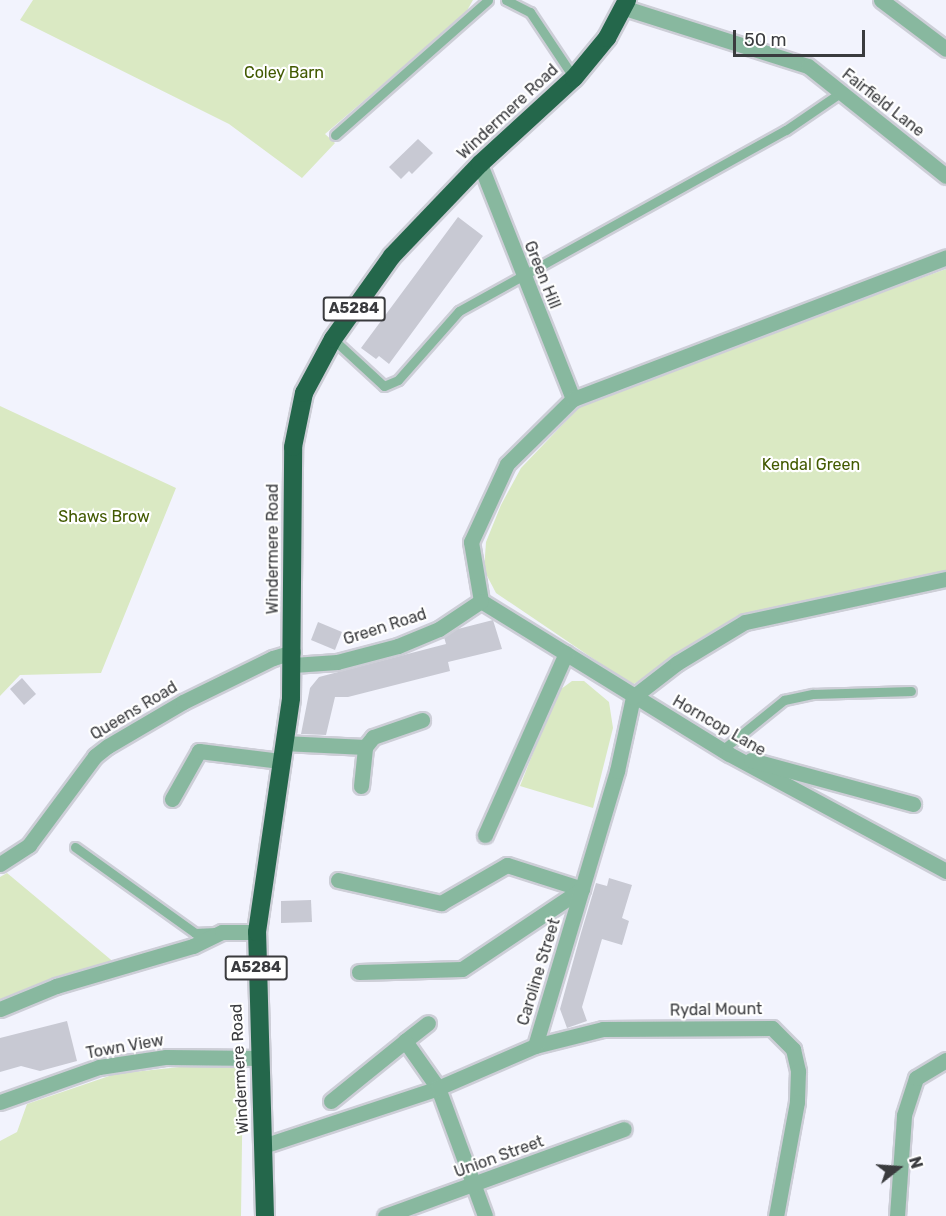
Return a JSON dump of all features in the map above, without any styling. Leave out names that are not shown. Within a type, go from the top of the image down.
[{"type":"highway","name":"Windermere Road","points":[[266,1216],[257,932],[293,659],[292,447],[304,393],[333,339],[405,241],[480,164],[574,78],[607,38],[626,4]]},
{"type":"street","points":[[881,0],[946,49]]},
{"type":"street","name":"Fairfield Lane","points":[[626,4],[808,66],[946,176]]},
{"type":"street","name":"Green Hill","points":[[480,164],[573,399]]},
{"type":"street","points":[[481,601],[471,543],[507,464],[573,399],[946,257]]},
{"type":"street","points":[[633,697],[677,663],[745,622],[946,579]]},
{"type":"street","name":"Green Road","points":[[293,659],[337,662],[398,646],[439,629],[481,601]]},
{"type":"street","name":"Horncop Lane","points":[[481,601],[725,752],[946,871]]},
{"type":"street","points":[[485,834],[566,653]]},
{"type":"street","name":"Queens Road","points":[[0,864],[29,845],[95,756],[108,746],[232,677],[293,659]]},
{"type":"street","name":"Caroline Street","points":[[263,1146],[438,1088],[535,1046],[617,771],[633,697]]},
{"type":"street","points":[[361,786],[365,747],[374,737],[422,720]]},
{"type":"street","points":[[283,742],[365,747]]},
{"type":"street","points":[[172,799],[199,751],[280,761]]},
{"type":"street","points":[[725,752],[914,804]]},
{"type":"street","points":[[338,880],[441,903],[507,865],[582,889]]},
{"type":"street","points":[[359,972],[462,969],[582,889]]},
{"type":"street","points":[[0,1009],[56,986],[193,946],[222,932],[257,932]]},
{"type":"street","points":[[331,1101],[428,1023]]},
{"type":"street","name":"Rydal Mount","points":[[535,1046],[603,1029],[772,1028],[793,1049],[798,1071],[797,1102],[776,1216]]},
{"type":"street","points":[[405,1041],[438,1088],[485,1216]]},
{"type":"street","name":"Town View","points":[[0,1102],[99,1068],[166,1057],[260,1058]]},
{"type":"street","points":[[897,1216],[904,1115],[916,1078],[946,1060]]},
{"type":"street","name":"Union Street","points":[[385,1216],[473,1186],[624,1129]]},
{"type":"lane","points":[[335,135],[488,0]]},
{"type":"lane","points":[[506,0],[530,12],[574,78]]},
{"type":"lane","points":[[333,339],[384,386],[398,381],[459,311],[786,130],[840,93]]},
{"type":"lane","points":[[725,752],[784,700],[813,694],[911,691]]},
{"type":"lane","points":[[75,847],[195,933],[222,932]]},
{"type":"green space","name":"Coley Barn","points":[[33,0],[473,0],[465,14],[325,134],[335,143],[302,178],[229,124],[20,20]]},
{"type":"green space","name":"Kendal Green","points":[[946,269],[946,573],[742,618],[632,685],[496,593],[484,570],[486,542],[501,505],[521,468],[586,400]]},
{"type":"green space","name":"Shaws Brow","points":[[0,406],[176,488],[101,673],[20,675],[0,696]]},
{"type":"green space","points":[[572,681],[584,681],[609,702],[613,728],[593,808],[520,786],[557,692]]},
{"type":"green space","points":[[7,873],[116,964],[0,1005],[0,877]]},
{"type":"green space","points":[[207,1064],[243,1069],[241,1216],[0,1216],[0,1141],[17,1132],[27,1104],[115,1074]]},
{"type":"building","points":[[418,139],[433,153],[412,174],[409,171],[401,179],[389,167]]},
{"type":"building","points":[[458,217],[483,236],[389,364],[379,356],[376,359],[361,348]]},
{"type":"building","points":[[493,620],[502,649],[448,662],[450,671],[348,697],[335,697],[326,735],[301,734],[310,688],[319,677],[446,644],[444,637],[454,630]]},
{"type":"building","points":[[318,622],[342,632],[335,650],[311,640]]},
{"type":"building","points":[[22,678],[36,694],[24,705],[10,689]]},
{"type":"building","points":[[609,878],[632,885],[622,918],[629,921],[622,945],[602,939],[582,1007],[587,1021],[567,1028],[560,1009],[581,933],[596,883],[607,886]]},
{"type":"building","points":[[311,900],[312,922],[281,923],[281,901]]},
{"type":"building","points":[[67,1021],[77,1061],[40,1071],[21,1066],[0,1072],[0,1038]]}]
